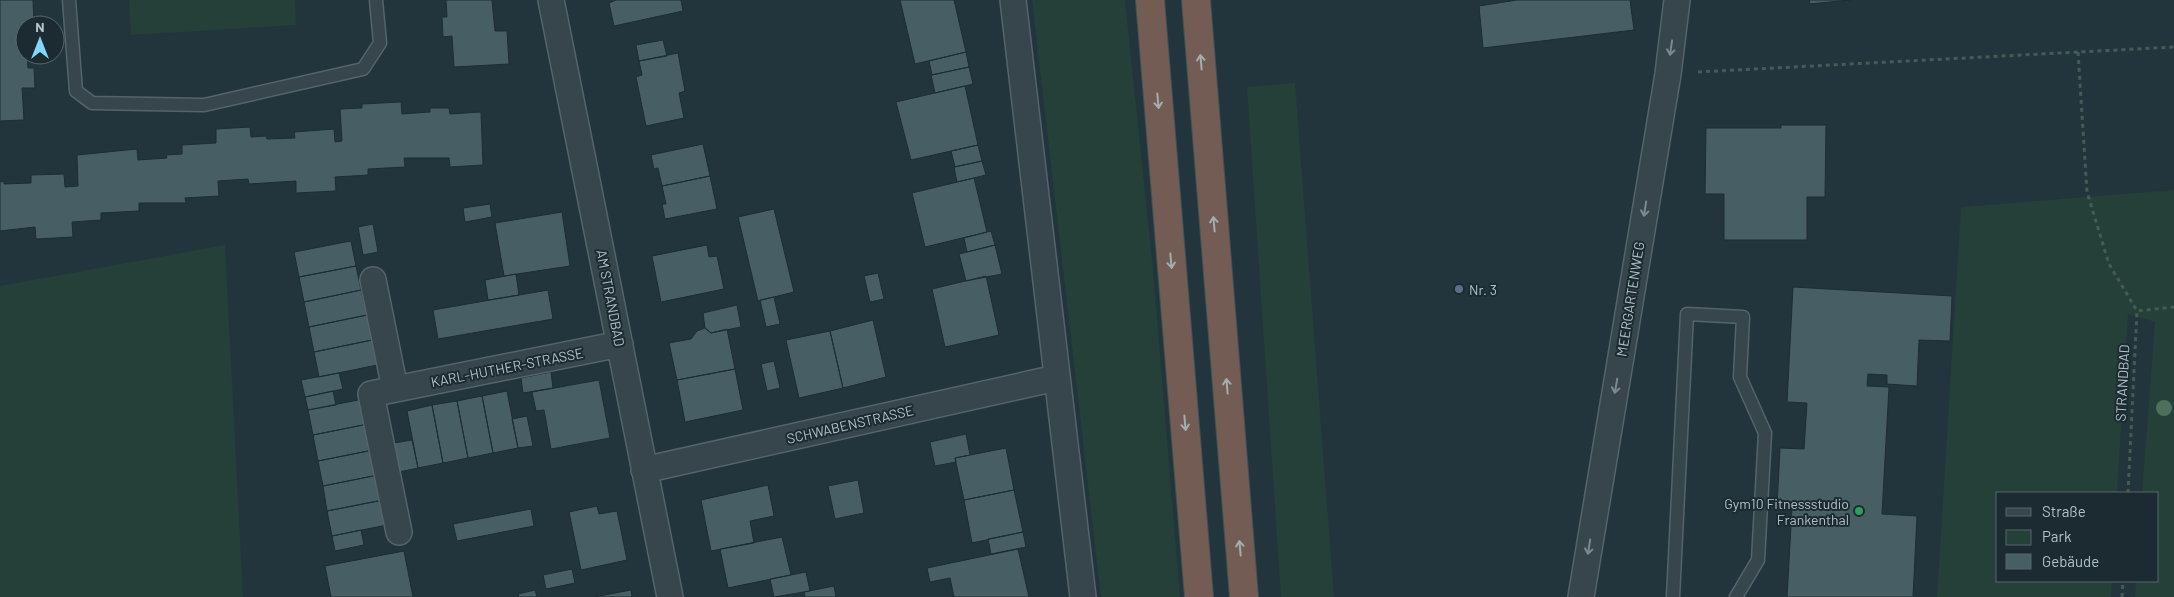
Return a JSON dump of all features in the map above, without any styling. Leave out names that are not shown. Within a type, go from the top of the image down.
[{"type":"highway","points":[[1150,0],[1199,597]]},
{"type":"highway","points":[[1196,0],[1244,597]]},
{"type":"street","name":"AM STRANDBAD","points":[[551,0],[670,597]]},
{"type":"street","points":[[1013,0],[1082,597]]},
{"type":"street","name":"MEERGARTENWEG","points":[[1581,597],[1668,74],[1677,0]]},
{"type":"street","points":[[373,280],[394,389]]},
{"type":"street","name":"KARL-HUTHER-STRASSE","points":[[399,532],[371,394],[620,344]]},
{"type":"street","name":"SCHWABENSTRASSE","points":[[644,470],[1056,378]]},
{"type":"lane","points":[[70,0],[76,91],[92,103],[204,105],[363,69],[380,43],[376,0]]},
{"type":"lane","points":[[1673,597],[1687,314],[1743,317],[1740,377],[1765,432],[1758,560],[1736,597]]},
{"type":"path","points":[[1668,74],[2174,47]]},
{"type":"path","points":[[2078,52],[2088,192],[2109,264],[2137,310],[2174,307]]},
{"type":"path","name":"STRANDBAD","points":[[2128,492],[2137,310]]},
{"type":"path","points":[[2122,597],[2123,582]]},
{"type":"green space","points":[[129,0],[295,0],[296,25],[131,35]]},
{"type":"green space","points":[[1032,0],[1125,0],[1153,269],[1180,597],[1101,597]]},
{"type":"green space","points":[[1295,83],[1334,597],[1281,597],[1247,87]]},
{"type":"green space","points":[[2174,190],[2174,597],[2135,597],[2136,582],[2159,582],[2159,492],[2142,492],[2155,322],[2128,314],[2117,492],[1996,492],[1996,582],[2112,582],[2111,597],[1937,597],[1961,207]]},
{"type":"green space","points":[[225,245],[243,597],[0,597],[0,286]]},
{"type":"building","points":[[0,0],[33,0],[34,15],[15,15],[15,65],[28,65],[28,68],[34,68],[35,88],[22,88],[24,120],[0,121]]},
{"type":"building","points":[[446,0],[492,0],[495,31],[507,31],[509,64],[454,67],[452,36],[443,37],[442,17],[447,17]]},
{"type":"building","points":[[616,0],[681,0],[683,11],[614,26],[609,3]]},
{"type":"building","points":[[900,0],[954,0],[966,52],[915,64]]},
{"type":"building","points":[[1517,0],[1630,0],[1634,30],[1483,48],[1479,6]]},
{"type":"building","points":[[1809,0],[1850,0],[1810,4]]},
{"type":"building","points":[[663,40],[667,56],[639,61],[636,45]]},
{"type":"building","points":[[966,52],[969,67],[932,75],[929,61]]},
{"type":"building","points":[[678,53],[685,91],[679,93],[684,118],[646,126],[636,77],[642,75],[639,61]]},
{"type":"building","points":[[969,67],[973,84],[935,93],[931,75]]},
{"type":"building","points":[[965,86],[978,145],[911,160],[896,102]]},
{"type":"building","points":[[401,102],[402,114],[430,112],[430,108],[449,108],[450,114],[481,112],[483,165],[450,167],[449,158],[404,158],[405,167],[368,169],[368,175],[335,177],[336,191],[296,193],[296,181],[249,184],[248,179],[218,181],[219,196],[185,198],[186,203],[139,203],[139,211],[101,213],[101,220],[72,222],[73,237],[36,239],[35,227],[0,231],[0,182],[4,181],[4,184],[31,183],[31,175],[64,174],[65,187],[78,186],[77,155],[137,149],[138,160],[167,158],[166,155],[182,154],[182,145],[216,143],[216,129],[250,127],[251,137],[266,136],[267,139],[295,138],[294,132],[334,129],[335,142],[342,141],[340,109],[362,108],[362,104]]},
{"type":"building","points":[[1781,125],[1826,125],[1825,197],[1807,197],[1807,240],[1724,240],[1724,194],[1705,194],[1706,128],[1781,128]]},
{"type":"building","points":[[703,144],[710,176],[662,186],[658,168],[654,169],[651,155]]},
{"type":"building","points":[[978,145],[982,161],[955,167],[951,151]]},
{"type":"building","points":[[982,161],[986,175],[957,182],[954,167]]},
{"type":"building","points":[[710,176],[717,209],[665,219],[662,204],[666,204],[662,186]]},
{"type":"building","points":[[974,178],[987,232],[925,247],[912,193]]},
{"type":"building","points":[[490,204],[492,217],[465,222],[463,208]]},
{"type":"building","points":[[774,209],[794,292],[758,301],[738,217]]},
{"type":"building","points":[[562,212],[570,266],[504,276],[495,223]]},
{"type":"building","points":[[373,224],[378,252],[363,255],[358,227]]},
{"type":"building","points":[[991,231],[995,245],[967,252],[964,238]]},
{"type":"building","points":[[351,241],[356,266],[299,277],[294,252]]},
{"type":"building","points":[[707,245],[709,257],[717,256],[724,289],[661,302],[652,256]]},
{"type":"building","points":[[995,245],[1002,274],[966,281],[959,254]]},
{"type":"building","points":[[356,266],[361,290],[304,302],[299,277]]},
{"type":"building","points":[[878,273],[884,299],[870,302],[864,276]]},
{"type":"building","points":[[516,274],[519,295],[488,300],[485,280]]},
{"type":"building","points":[[986,276],[999,335],[945,347],[932,289]]},
{"type":"building","points":[[1793,287],[1952,296],[1950,341],[1919,340],[1917,386],[1887,384],[1887,375],[1868,374],[1867,386],[1889,387],[1882,514],[1917,516],[1913,597],[1787,597],[1792,508],[1777,507],[1780,448],[1804,449],[1807,403],[1787,402]]},
{"type":"building","points":[[361,290],[367,315],[309,327],[304,302]]},
{"type":"building","points":[[548,290],[553,319],[438,339],[433,310]]},
{"type":"building","points":[[774,297],[780,324],[766,327],[760,300]]},
{"type":"building","points":[[737,305],[741,327],[711,333],[705,328],[703,313]]},
{"type":"building","points":[[367,315],[372,340],[314,352],[309,327]]},
{"type":"building","points":[[873,320],[886,377],[843,388],[830,331]]},
{"type":"building","points":[[705,328],[711,333],[727,329],[735,369],[677,380],[669,343],[691,339],[697,331]]},
{"type":"building","points":[[830,331],[843,388],[799,398],[786,340]]},
{"type":"building","points":[[372,340],[377,365],[319,377],[314,352]]},
{"type":"building","points":[[774,361],[780,388],[767,391],[761,364]]},
{"type":"building","points":[[735,369],[743,410],[685,422],[677,380]]},
{"type":"building","points":[[551,372],[553,388],[523,393],[521,378]]},
{"type":"building","points":[[339,373],[343,389],[305,397],[301,380]]},
{"type":"building","points":[[599,380],[610,438],[551,449],[544,410],[536,411],[532,392]]},
{"type":"building","points":[[333,391],[336,405],[308,410],[305,397]]},
{"type":"building","points":[[507,391],[518,448],[493,453],[482,396]]},
{"type":"building","points":[[482,396],[493,453],[468,458],[457,401]]},
{"type":"building","points":[[363,399],[368,424],[313,435],[308,410]]},
{"type":"building","points":[[457,401],[468,458],[443,463],[432,405]]},
{"type":"building","points":[[432,405],[443,463],[418,468],[407,411]]},
{"type":"building","points":[[527,416],[533,446],[518,448],[512,419]]},
{"type":"building","points":[[368,424],[373,450],[318,461],[313,435]]},
{"type":"building","points":[[966,434],[970,455],[955,458],[956,462],[935,466],[930,442]]},
{"type":"building","points":[[412,440],[418,468],[399,472],[394,443]]},
{"type":"building","points":[[1006,448],[1014,490],[964,500],[955,458]]},
{"type":"building","points":[[373,450],[378,475],[323,486],[318,461]]},
{"type":"building","points":[[378,475],[383,500],[327,511],[323,486]]},
{"type":"building","points":[[858,480],[864,513],[835,519],[828,486]]},
{"type":"building","points":[[768,485],[774,516],[750,521],[754,543],[711,551],[701,500]]},
{"type":"building","points":[[1014,490],[1023,532],[972,543],[964,500]]},
{"type":"building","points":[[383,500],[387,525],[332,536],[327,511]]},
{"type":"building","points":[[597,506],[599,514],[617,511],[627,560],[581,570],[569,512]]},
{"type":"building","points":[[531,509],[534,526],[457,541],[453,524]]},
{"type":"building","points":[[361,530],[364,545],[335,551],[332,536]]},
{"type":"building","points":[[1023,532],[1026,547],[991,554],[988,539]]},
{"type":"building","points":[[782,537],[791,575],[728,588],[720,549]]},
{"type":"building","points":[[1018,549],[1029,597],[954,597],[950,578],[930,582],[927,568]]},
{"type":"building","points":[[404,551],[413,597],[331,597],[325,566]]},
{"type":"building","points":[[572,569],[575,583],[546,589],[543,575]]},
{"type":"building","points":[[806,572],[810,591],[774,597],[770,579]]},
{"type":"building","points":[[834,586],[836,597],[805,597],[804,592]]},
{"type":"building","points":[[535,590],[537,597],[519,597],[518,594]]},
{"type":"building","points":[[631,590],[632,597],[594,597]]},
{"type":"place","name":"Nr. 3","points":[[1459,289]]},
{"type":"place","name":"Gym10 Fitnessstudio Frankenthal","points":[[1859,511]]}]
